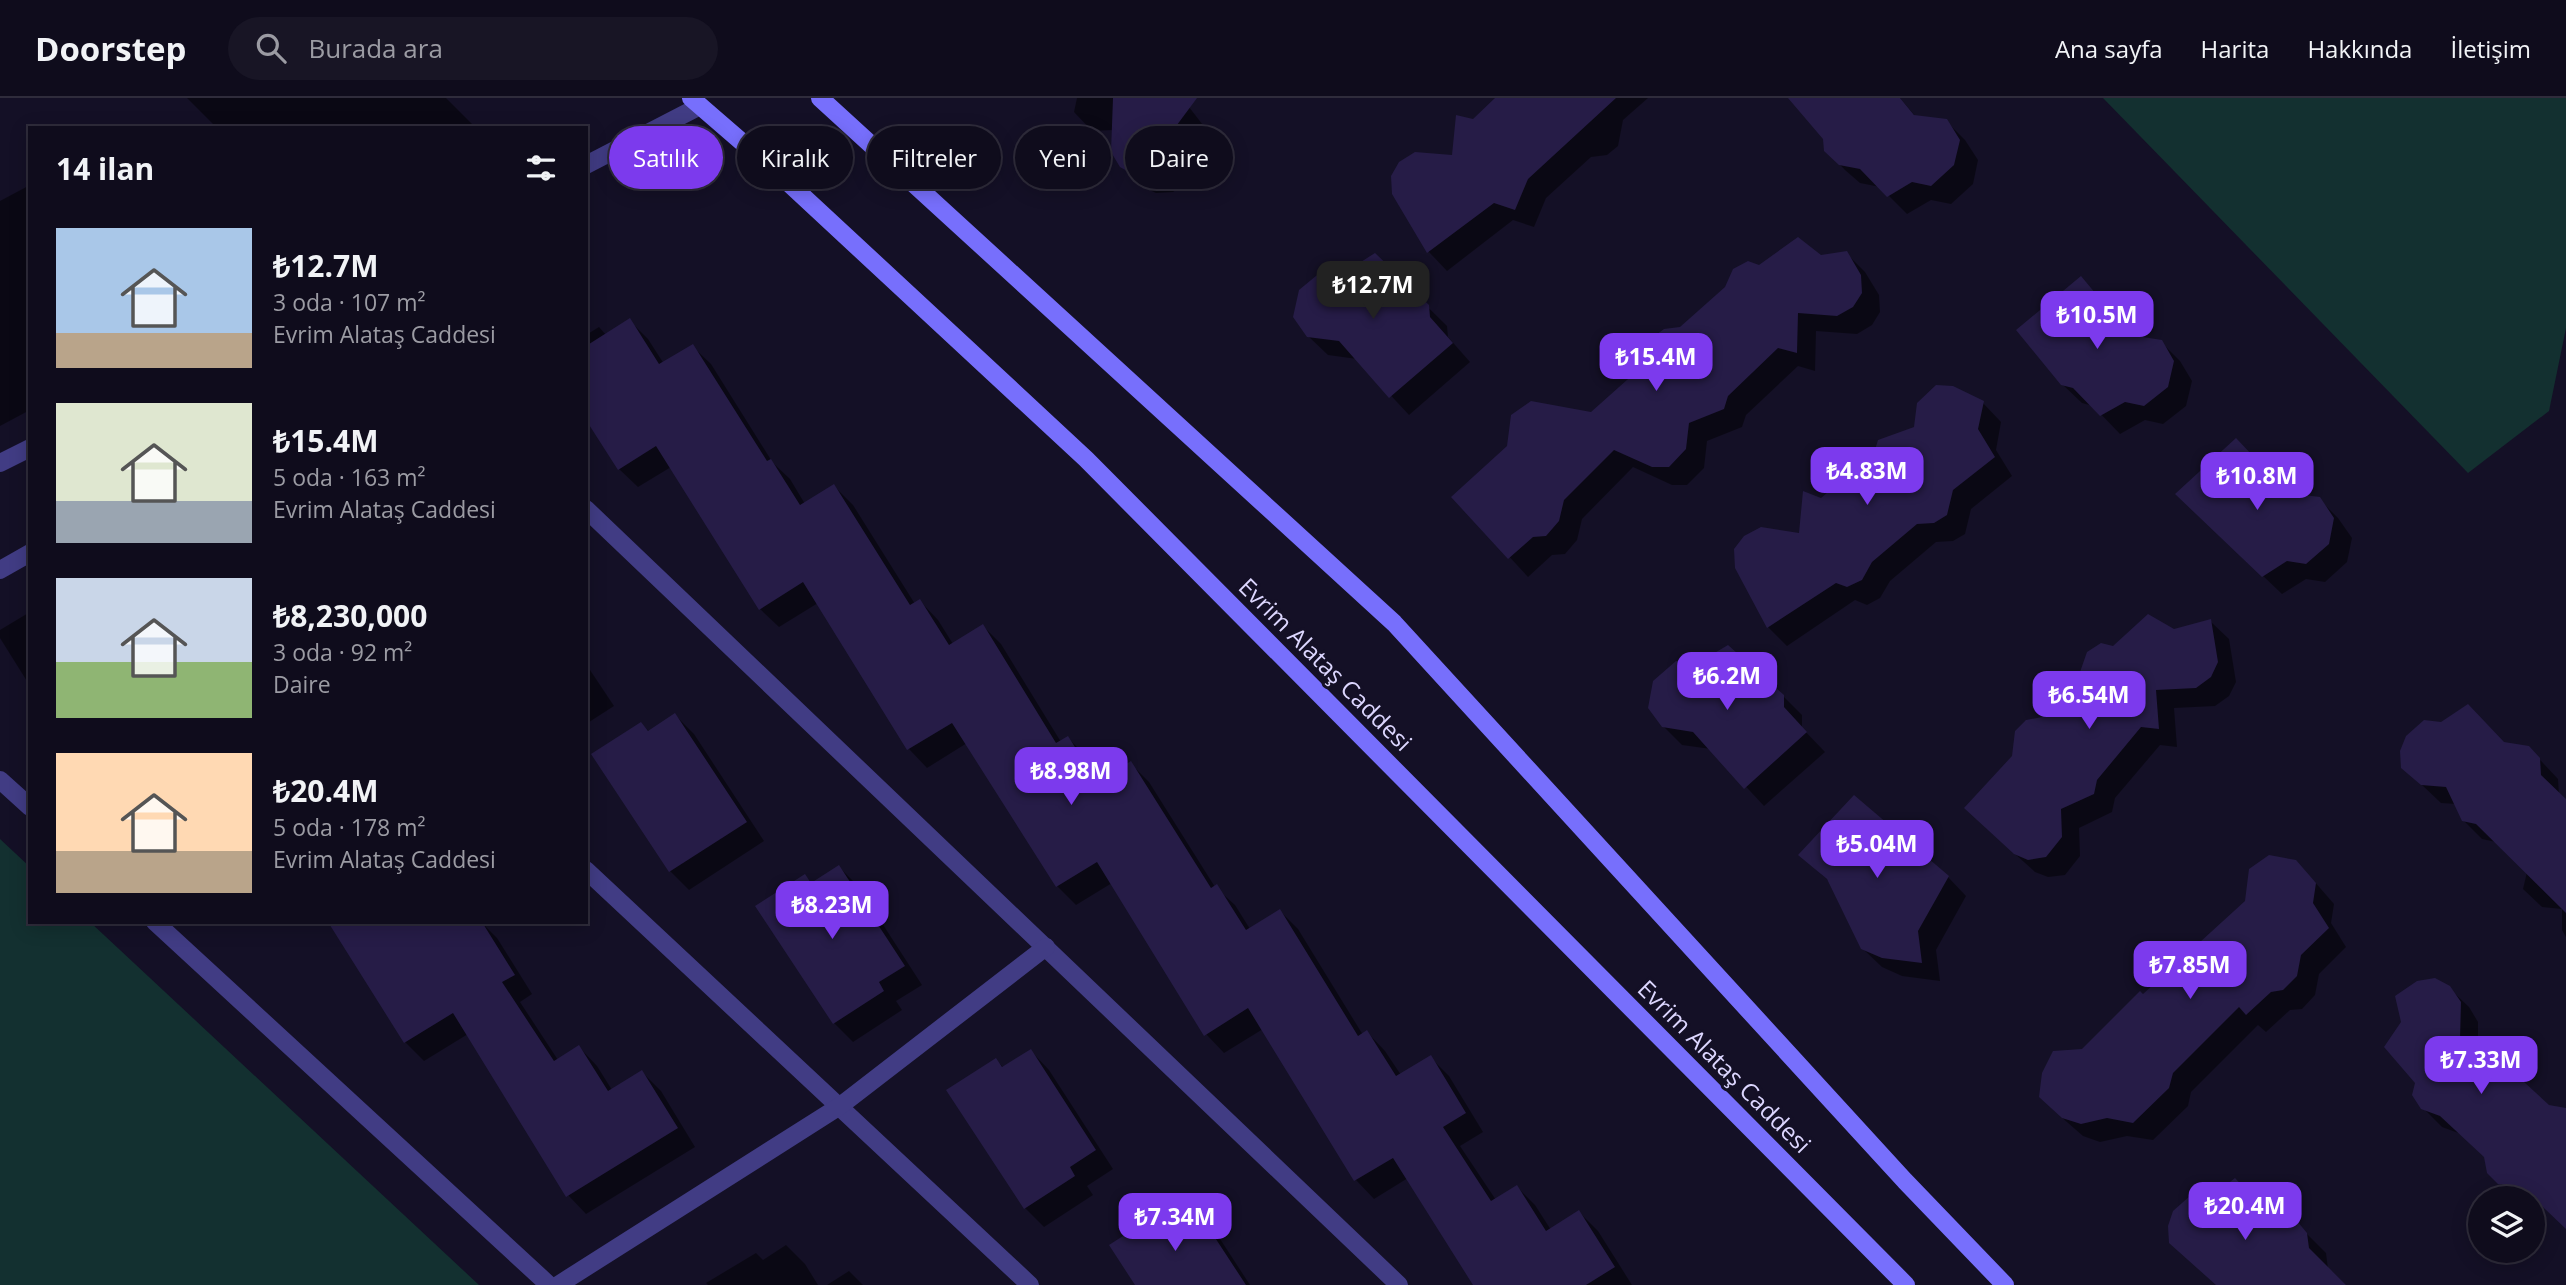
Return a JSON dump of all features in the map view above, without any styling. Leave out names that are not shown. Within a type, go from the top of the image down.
[{"type":"main road","points":[[820,98],[1394,623],[1905,1181],[2005,1285]]},
{"type":"main road","name":"Evrim Alataş Caddesi","points":[[695,102],[780,175],[1086,459],[1906,1285]]},
{"type":"street","points":[[588,164],[695,102]]},
{"type":"street","points":[[0,463],[28,449]]},
{"type":"street","points":[[588,511],[1399,1285]]},
{"type":"street","points":[[0,570],[28,554]]},
{"type":"street","points":[[0,780],[28,805]]},
{"type":"street","points":[[588,872],[1030,1285]]},
{"type":"street","points":[[157,924],[549,1285]]},
{"type":"street","points":[[558,1285],[840,1106],[1046,947]]},
{"type":"green space","points":[[2103,98],[2566,98],[2566,328],[2549,411],[2468,473]]},
{"type":"green space","points":[[0,839],[28,865],[28,924],[92,924],[479,1285],[0,1285]]},
{"type":"building","points":[[1113,98],[1197,98],[1176,126],[1125,126],[1125,170],[1120,167],[1111,152]]},
{"type":"building","points":[[1495,98],[1616,98],[1528,179],[1515,210],[1494,203],[1427,253],[1392,194],[1391,176],[1399,162],[1415,152],[1452,155],[1456,115],[1473,119]]},
{"type":"building","points":[[1788,98],[1900,98],[1914,115],[1947,119],[1960,140],[1954,165],[1931,186],[1912,182],[1887,197],[1860,169],[1839,165],[1824,151],[1823,139]]},
{"type":"building","points":[[1798,237],[1821,255],[1847,251],[1861,275],[1862,293],[1853,307],[1837,316],[1798,313],[1797,353],[1778,348],[1728,396],[1724,409],[1689,423],[1686,449],[1669,467],[1652,467],[1614,450],[1564,500],[1559,521],[1546,536],[1533,537],[1508,559],[1451,497],[1507,446],[1511,415],[1531,401],[1591,412],[1646,363],[1652,338],[1664,329],[1680,327],[1725,287],[1733,269],[1748,261],[1759,265]]},
{"type":"building","points":[[1375,253],[1429,305],[1430,317],[1453,343],[1389,398],[1339,341],[1307,337],[1293,317],[1299,290],[1322,271],[1342,274]]},
{"type":"building","points":[[2081,276],[2130,335],[2162,340],[2174,361],[2168,387],[2144,406],[2125,402],[2100,416],[2073,388],[2061,385],[2016,330]]},
{"type":"building","points":[[630,318],[659,364],[693,344],[767,461],[771,459],[800,505],[834,484],[910,605],[920,599],[949,645],[983,624],[1056,743],[1068,736],[1097,782],[1131,761],[1211,888],[1217,884],[1246,930],[1280,909],[1358,1036],[1367,1030],[1396,1076],[1431,1055],[1466,1113],[1443,1127],[1491,1201],[1517,1185],[1546,1231],[1579,1210],[1615,1267],[1586,1285],[1473,1285],[1393,1158],[1354,1181],[1248,1008],[1204,1036],[1097,862],[1056,887],[952,723],[907,750],[803,582],[759,610],[656,446],[618,470],[588,423],[588,345]]},
{"type":"building","points":[[1936,385],[1953,386],[1984,401],[1978,429],[1995,457],[1953,490],[1947,515],[1934,523],[1917,524],[1872,562],[1862,580],[1847,587],[1836,583],[1767,628],[1735,568],[1734,549],[1744,536],[1761,527],[1799,533],[1803,491],[1821,498],[1874,453],[1878,440],[1914,427],[1917,403]]},
{"type":"building","points":[[2236,438],[2288,493],[2320,497],[2334,518],[2329,544],[2306,564],[2287,561],[2262,577],[2175,494]]},
{"type":"building","points":[[2148,614],[2174,629],[2211,619],[2218,662],[2211,677],[2196,688],[2156,690],[2159,729],[2141,727],[2097,780],[2094,794],[2061,809],[2062,837],[2046,857],[2028,860],[2014,854],[1964,808],[2012,756],[2015,731],[2026,720],[2042,717],[2080,672],[2087,652],[2101,643],[2113,646]]},
{"type":"building","points":[[1728,645],[1784,695],[1784,707],[1807,732],[1744,789],[1693,732],[1662,727],[1648,708],[1653,681],[1676,661],[1696,664]]},
{"type":"building","points":[[2468,704],[2504,742],[2529,746],[2540,758],[2541,775],[2566,799],[2566,913],[2476,824],[2462,821],[2446,787],[2421,785],[2401,768],[2400,751],[2406,736],[2424,720],[2441,722]]},
{"type":"building","points":[[675,713],[747,822],[669,872],[591,754],[641,722],[648,731]]},
{"type":"building","points":[[1854,795],[1949,876],[1918,931],[1922,963],[1882,958],[1861,949],[1827,879],[1798,855]]},
{"type":"building","points":[[2269,855],[2296,860],[2316,883],[2313,903],[2329,928],[2301,955],[2297,976],[2283,990],[2271,992],[2246,1015],[2239,1007],[2173,1073],[2169,1088],[2133,1123],[2107,1118],[2081,1124],[2062,1118],[2039,1097],[2042,1073],[2053,1051],[2082,1049],[2140,991],[2143,994],[2245,901],[2249,869]]},
{"type":"building","points":[[839,865],[905,966],[879,982],[884,991],[833,1024],[755,906],[805,874],[811,883]]},
{"type":"building","points":[[329,924],[483,924],[515,975],[502,982],[554,1061],[579,1045],[608,1091],[642,1070],[678,1128],[566,1197],[453,1013],[404,1043]]},
{"type":"building","points":[[2435,978],[2450,986],[2461,1002],[2460,1040],[2500,1040],[2498,1058],[2549,1105],[2566,1108],[2566,1229],[2545,1209],[2545,1186],[2498,1184],[2487,1173],[2484,1157],[2440,1116],[2421,1109],[2412,1095],[2415,1083],[2384,1047],[2401,1022],[2395,996],[2417,981]]},
{"type":"building","points":[[1031,1049],[1096,1150],[1070,1167],[1075,1176],[1024,1209],[946,1090],[996,1058],[1002,1067]]},
{"type":"building","points":[[2235,1178],[2271,1217],[2297,1221],[2307,1233],[2309,1248],[2346,1285],[2216,1285],[2169,1243],[2168,1226],[2173,1211],[2191,1195],[2211,1197]]},
{"type":"building","points":[[1193,1204],[1246,1285],[1135,1285],[1109,1245],[1159,1213],[1165,1222]]}]
